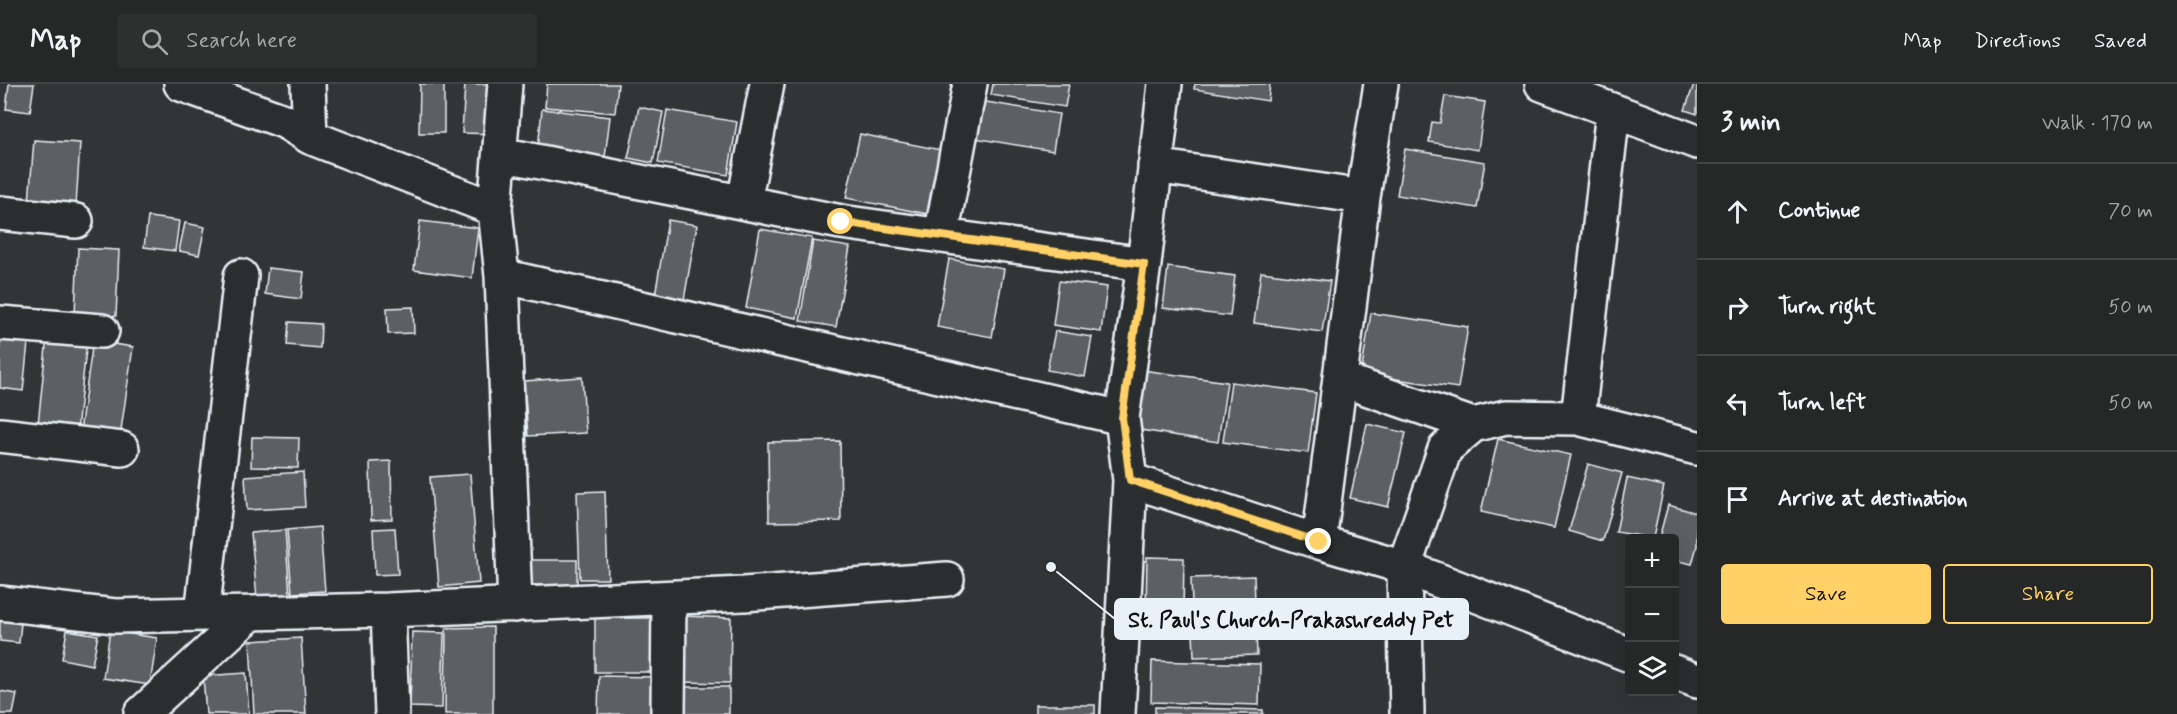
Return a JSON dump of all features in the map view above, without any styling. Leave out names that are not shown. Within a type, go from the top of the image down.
[{"type":"street","points":[[181,84],[284,121],[310,137],[495,209]]},
{"type":"street","points":[[308,84],[310,137]]},
{"type":"street","points":[[505,84],[495,209],[502,276],[515,605]]},
{"type":"street","points":[[744,202],[767,84]]},
{"type":"street","points":[[941,236],[970,84]]},
{"type":"street","points":[[1118,714],[1130,480],[1122,418],[1144,264],[1165,84]]},
{"type":"street","points":[[1319,542],[1363,197],[1381,84]]},
{"type":"street","points":[[1542,84],[1697,142]]},
{"type":"street","points":[[1578,418],[1613,111]]},
{"type":"street","points":[[500,154],[841,222],[1144,264]]},
{"type":"street","points":[[1155,166],[1363,197]]},
{"type":"street","points":[[0,213],[76,222]]},
{"type":"street","points":[[202,614],[241,276]]},
{"type":"street","points":[[502,276],[1122,418]]},
{"type":"street","points":[[0,323],[102,331]]},
{"type":"street","points":[[1340,380],[1473,425]]},
{"type":"street","points":[[1407,714],[1404,567],[1445,449],[1473,425],[1506,417],[1578,418],[1697,448]]},
{"type":"street","points":[[0,435],[123,449]]},
{"type":"street","points":[[1130,480],[1319,542],[1404,567],[1625,653]]},
{"type":"street","points":[[0,603],[115,616],[388,610],[744,594],[946,579]]},
{"type":"street","points":[[668,714],[669,598]]},
{"type":"street","points":[[388,610],[392,714]]},
{"type":"street","points":[[141,714],[251,613]]},
{"type":"street","points":[[1679,674],[1697,681]]},
{"type":"building","points":[[9,84],[34,84],[30,112],[6,109]]},
{"type":"building","points":[[420,84],[444,84],[444,133],[419,133]]},
{"type":"building","points":[[465,84],[498,84],[495,134],[462,133]]},
{"type":"building","points":[[547,84],[618,84],[615,113],[545,107]]},
{"type":"building","points":[[993,84],[1069,84],[1065,107],[991,95]]},
{"type":"building","points":[[1195,84],[1270,84],[1268,101],[1194,89]]},
{"type":"building","points":[[1694,84],[1697,84],[1697,114],[1685,110]]},
{"type":"building","points":[[1445,96],[1485,102],[1478,150],[1429,142],[1432,122],[1440,123]]},
{"type":"building","points":[[980,101],[1059,114],[1053,151],[974,138]]},
{"type":"building","points":[[639,107],[663,112],[653,163],[628,158]]},
{"type":"building","points":[[542,109],[610,117],[605,157],[538,149]]},
{"type":"building","points":[[667,110],[737,122],[728,175],[658,163]]},
{"type":"building","points":[[860,134],[946,151],[933,215],[846,198]]},
{"type":"building","points":[[34,140],[80,143],[76,205],[29,202]]},
{"type":"building","points":[[1405,149],[1485,162],[1477,208],[1397,195]]},
{"type":"building","points":[[148,217],[179,221],[175,251],[144,247]]},
{"type":"building","points":[[668,220],[697,225],[683,306],[654,301]]},
{"type":"building","points":[[420,221],[478,228],[472,278],[414,270]]},
{"type":"building","points":[[185,223],[205,227],[199,255],[179,251]]},
{"type":"building","points":[[760,229],[812,238],[797,318],[746,308]]},
{"type":"building","points":[[813,241],[850,247],[836,327],[800,321]]},
{"type":"building","points":[[78,248],[119,250],[116,316],[75,314]]},
{"type":"building","points":[[949,259],[1004,269],[992,337],[937,327]]},
{"type":"building","points":[[1168,267],[1235,276],[1230,316],[1163,308]]},
{"type":"building","points":[[268,268],[304,272],[301,299],[265,294]]},
{"type":"building","points":[[1261,272],[1330,281],[1322,332],[1254,323]]},
{"type":"building","points":[[1059,281],[1107,287],[1101,332],[1053,325]]},
{"type":"building","points":[[413,307],[414,333],[388,334],[387,308]]},
{"type":"building","points":[[1371,313],[1468,327],[1458,388],[1361,374]]},
{"type":"building","points":[[289,322],[321,324],[320,348],[287,345]]},
{"type":"building","points":[[0,331],[29,333],[23,391],[0,388]]},
{"type":"building","points":[[1055,331],[1092,337],[1085,377],[1047,370]]},
{"type":"building","points":[[47,337],[87,341],[77,430],[38,425]]},
{"type":"building","points":[[93,341],[133,347],[120,437],[80,431]]},
{"type":"building","points":[[1142,370],[1227,382],[1218,442],[1134,429]]},
{"type":"building","points":[[582,377],[586,433],[528,436],[524,381]]},
{"type":"building","points":[[1231,382],[1316,393],[1308,453],[1223,442]]},
{"type":"building","points":[[1367,424],[1406,433],[1388,507],[1350,498]]},
{"type":"building","points":[[252,437],[299,438],[298,468],[251,467]]},
{"type":"building","points":[[1498,439],[1571,455],[1554,528],[1481,512]]},
{"type":"building","points":[[840,441],[841,521],[769,522],[768,442]]},
{"type":"building","points":[[391,461],[392,519],[371,520],[370,462]]},
{"type":"building","points":[[1588,464],[1622,473],[1603,541],[1569,531]]},
{"type":"building","points":[[303,472],[305,507],[247,510],[245,476]]},
{"type":"building","points":[[470,474],[479,583],[439,587],[430,477]]},
{"type":"building","points":[[1627,478],[1664,486],[1654,534],[1616,532]]},
{"type":"building","points":[[605,491],[608,579],[580,579],[577,492]]},
{"type":"building","points":[[1668,505],[1697,513],[1697,546],[1692,564],[1679,561],[1679,534],[1660,534]]},
{"type":"building","points":[[320,527],[325,591],[292,593],[287,530]]},
{"type":"building","points":[[395,528],[398,574],[375,575],[373,529]]},
{"type":"building","points":[[285,530],[290,595],[257,598],[251,533]]},
{"type":"building","points":[[1147,557],[1184,558],[1183,613],[1146,612]]},
{"type":"building","points":[[528,560],[577,560],[577,585],[528,585]]},
{"type":"building","points":[[1254,576],[1257,655],[1194,657],[1191,578]]},
{"type":"building","points":[[683,616],[731,618],[730,683],[681,682]]},
{"type":"building","points":[[595,618],[656,618],[656,672],[595,672]]},
{"type":"building","points":[[0,621],[21,623],[19,643],[0,641]]},
{"type":"building","points":[[493,627],[493,714],[445,714],[446,628]]},
{"type":"building","points":[[67,630],[98,635],[92,665],[62,659]]},
{"type":"building","points":[[110,631],[157,638],[150,685],[103,678]]},
{"type":"building","points":[[412,632],[444,633],[442,708],[410,707]]},
{"type":"building","points":[[301,638],[306,714],[254,714],[250,641]]},
{"type":"building","points":[[1152,661],[1260,664],[1259,705],[1151,702]]},
{"type":"building","points":[[246,673],[249,714],[206,714],[203,676]]},
{"type":"building","points":[[599,676],[654,677],[653,714],[598,714]]},
{"type":"building","points":[[684,687],[729,687],[729,714],[684,714]]},
{"type":"building","points":[[0,691],[17,694],[13,714],[0,714]]},
{"type":"building","points":[[1035,705],[1095,705],[1095,714],[1035,714]]},
{"type":"building","points":[[1155,707],[1263,710],[1263,714],[1155,714]]},
{"type":"place","name":"St. Paul's Church-Prakashreddy Pet","points":[[1051,567]]},
{"type":"route","points":[[841,222],[1144,264],[1122,418],[1130,480],[1319,542]]}]
